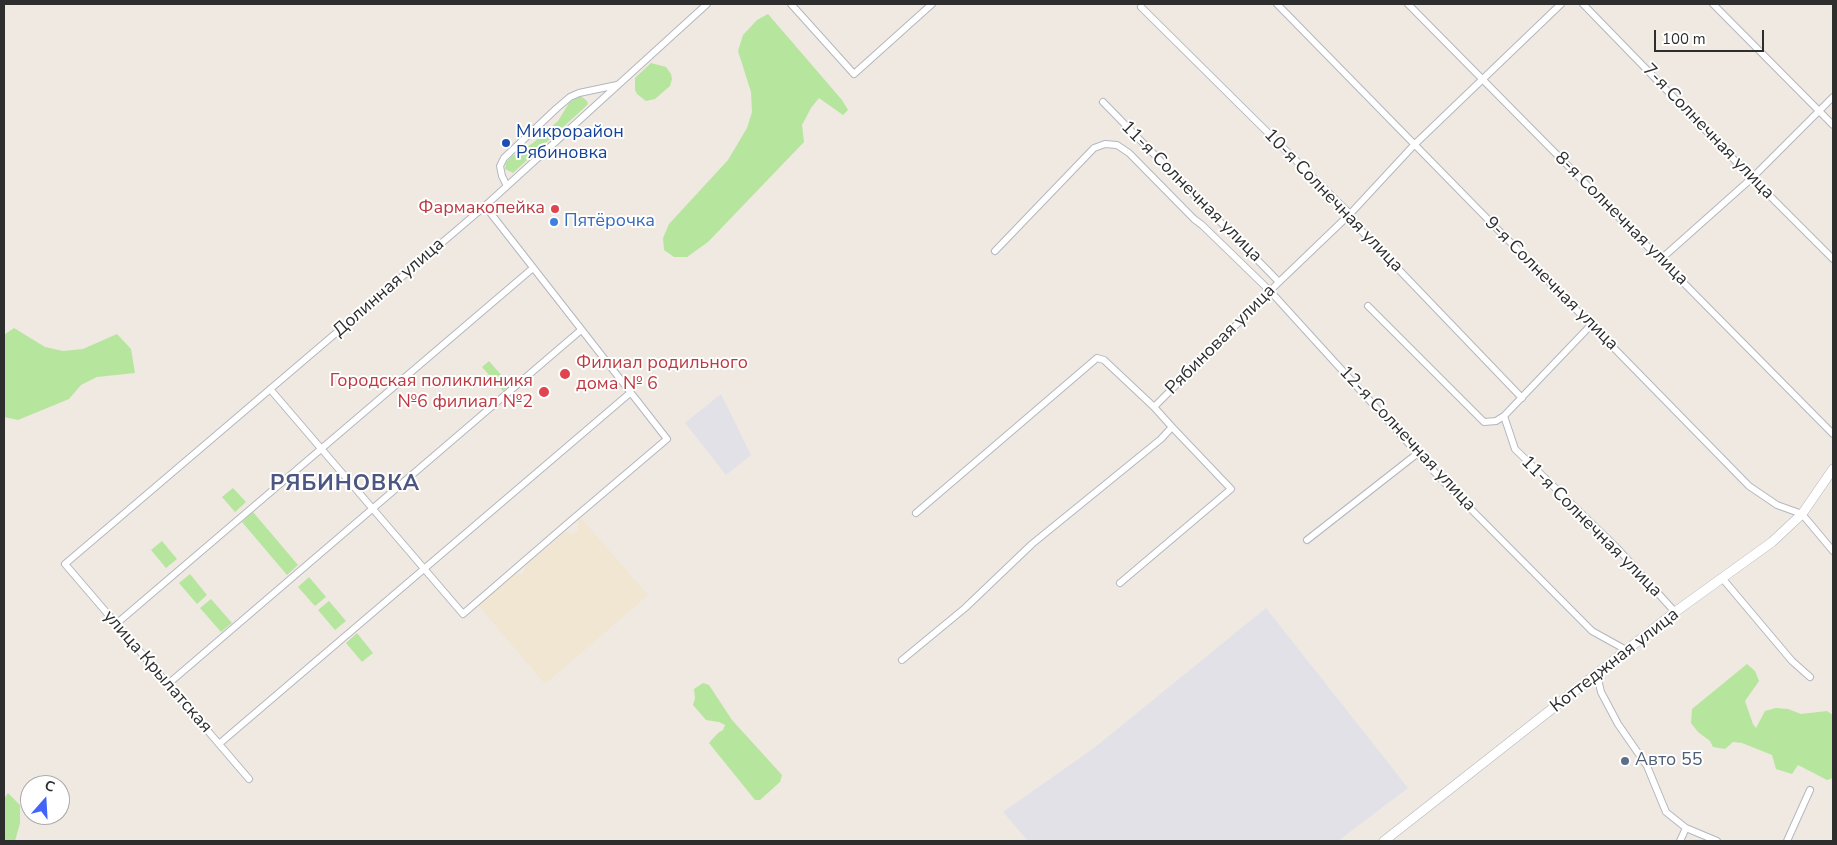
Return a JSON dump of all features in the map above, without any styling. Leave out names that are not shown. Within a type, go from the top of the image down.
[{"type":"street","name":"Долинная улица","points":[[65,564],[485,206],[707,4]]},
{"type":"street","points":[[792,4],[854,74],[932,4]]},
{"type":"street","name":"9-я Солнечная улица","points":[[1277,4],[1749,486],[1778,505],[1802,514],[1833,551]]},
{"type":"street","name":"8-я Солнечная улица","points":[[1408,4],[1833,434]]},
{"type":"street","name":"Рябиновая улица","points":[[1120,583],[1231,489],[1154,407],[1270,290],[1350,214],[1414,145],[1561,4]]},
{"type":"street","name":"7-я Солнечная улица","points":[[1583,4],[1833,259]]},
{"type":"street","points":[[1713,4],[1833,125]]},
{"type":"street","name":"10-я Солнечная улица","points":[[1141,7],[1350,214],[1356,225],[1522,398]]},
{"type":"street","points":[[507,186],[500,166],[504,158],[557,108],[570,97],[579,93],[619,85]]},
{"type":"street","points":[[1661,259],[1752,178],[1833,97]]},
{"type":"street","name":"11-я Солнечная улица","points":[[1103,102],[1279,282]]},
{"type":"street","name":"12-я Солнечная улица","points":[[996,251],[1094,148],[1105,144],[1117,145],[1129,153],[1194,219],[1202,224],[1270,290],[1441,479],[1592,631],[1628,650]]},
{"type":"street","points":[[270,389],[463,614],[667,439],[485,206]]},
{"type":"street","points":[[116,624],[533,268]]},
{"type":"street","points":[[1368,306],[1484,422],[1496,422],[1504,416],[1591,325]]},
{"type":"street","points":[[168,684],[581,330]]},
{"type":"street","points":[[916,513],[1097,358],[1104,360],[1154,407]]},
{"type":"street","points":[[219,744],[630,393]]},
{"type":"street","name":"11-я Солнечная улица","points":[[1504,416],[1515,449],[1617,548],[1675,612]]},
{"type":"street","points":[[902,660],[965,608],[1032,544],[1161,439],[1172,427]]},
{"type":"street","points":[[1307,540],[1418,453]]},
{"type":"street","name":"Коттеджная улица","points":[[1384,841],[1675,612],[1772,542],[1802,514],[1833,469]]},
{"type":"street","name":"улица Крылатская","points":[[65,564],[250,779]]},
{"type":"street","points":[[1722,578],[1792,661],[1810,677]]},
{"type":"street","points":[[1597,675],[1601,692],[1618,724],[1647,766],[1666,812],[1686,828],[1717,841]]},
{"type":"street","points":[[1787,841],[1810,790]]},
{"type":"street","points":[[1680,841],[1686,828]]},
{"type":"shaded area","points":[[721,394],[751,455],[726,475],[685,423]]},
{"type":"shaded area","points":[[581,518],[648,595],[545,684],[478,605],[516,573],[521,575],[527,564],[565,532],[573,535],[578,531],[578,520]]},
{"type":"shaded area","points":[[1266,608],[1408,788],[1338,841],[1028,841],[1003,812],[1094,748]]},
{"type":"green space","points":[[768,14],[842,100],[848,110],[843,115],[819,98],[802,125],[804,142],[708,242],[687,257],[674,257],[664,250],[663,238],[669,224],[728,160],[747,128],[752,112],[751,92],[738,51],[743,35],[757,20]]},
{"type":"green space","points":[[651,63],[666,67],[672,79],[670,86],[655,99],[646,101],[635,90],[635,78]]},
{"type":"green space","points":[[581,96],[588,104],[584,108],[513,173],[505,169],[506,163],[511,157],[533,143],[558,121],[569,103]]},
{"type":"green space","points":[[14,328],[45,347],[63,351],[83,349],[117,334],[131,349],[135,373],[97,377],[81,385],[69,399],[18,420],[4,417],[4,335]]},
{"type":"green space","points":[[489,361],[510,385],[503,391],[482,367]]},
{"type":"green space","points":[[233,488],[246,502],[235,512],[222,497]]},
{"type":"green space","points":[[253,512],[298,565],[287,575],[242,522]]},
{"type":"green space","points":[[162,541],[177,559],[166,568],[151,550]]},
{"type":"green space","points":[[190,574],[207,595],[197,604],[179,583]]},
{"type":"green space","points":[[309,577],[326,597],[315,606],[298,587]]},
{"type":"green space","points":[[211,599],[232,623],[221,632],[200,608]]},
{"type":"green space","points":[[329,601],[346,621],[335,630],[318,610]]},
{"type":"green space","points":[[357,633],[373,653],[362,662],[346,643]]},
{"type":"green space","points":[[1747,664],[1755,671],[1759,681],[1745,701],[1756,728],[1765,711],[1776,708],[1788,709],[1801,714],[1827,711],[1833,715],[1833,778],[1827,780],[1798,765],[1792,774],[1776,769],[1772,755],[1742,743],[1733,742],[1725,749],[1713,747],[1710,741],[1698,732],[1691,723],[1692,709]]},
{"type":"green space","points":[[703,683],[709,685],[732,720],[782,775],[780,782],[760,800],[755,800],[709,743],[723,730],[725,725],[706,720],[693,705],[695,698],[694,689]]},
{"type":"green space","points":[[8,793],[20,805],[20,823],[15,841],[4,841],[4,799]]},
{"type":"place","name":"Микрорайон Рябиновка","points":[[506,143]]},
{"type":"place","name":"Фармакопейка","points":[[555,209]]},
{"type":"place","name":"Пятёрочка","points":[[554,222]]},
{"type":"place","name":"Филиал родильного дома № 6","points":[[565,374]]},
{"type":"place","name":"Городская поликлиникя №6 филиал №2","points":[[544,392]]},
{"type":"place","name":"Авто 55","points":[[1625,761]]},
{"type":"district","name":"РЯБИНОВКА","points":[[345,485]]}]
